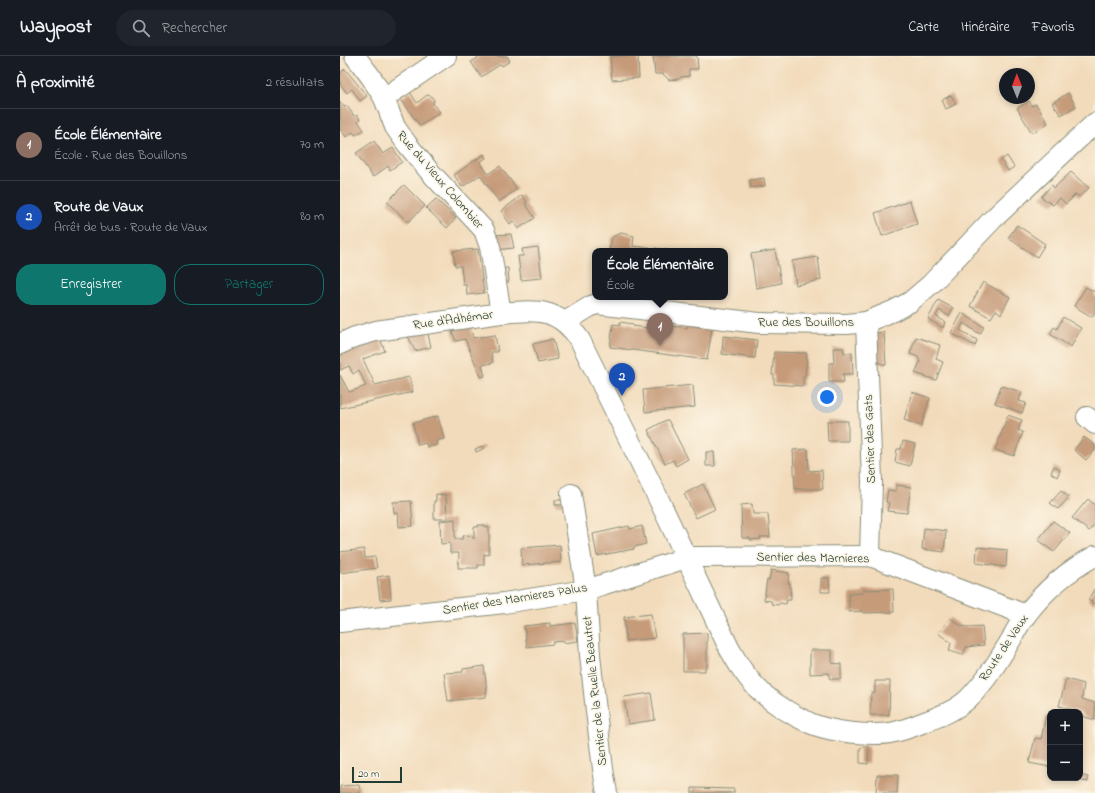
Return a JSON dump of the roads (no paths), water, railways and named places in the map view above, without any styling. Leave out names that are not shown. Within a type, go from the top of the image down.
[{"type":"street","name":"Rue du Vieux Colombier","points":[[355,56],[371,77],[384,98],[395,127],[407,144],[430,172],[484,230],[490,247],[501,313]]},
{"type":"street","points":[[384,98],[446,56]]},
{"type":"street","name":"Rue des Bouillons","points":[[565,322],[591,306],[598,304],[759,323],[846,324],[866,322],[910,302],[931,284],[993,219],[1095,123]]},
{"type":"street","name":"Rue d'Adhémar","points":[[340,344],[355,337],[376,331],[520,311],[549,313],[558,316],[565,322]]},
{"type":"street","name":"Route de Vaux","points":[[565,322],[580,340],[729,648],[742,670],[756,687],[771,700],[793,714],[813,724],[831,729],[869,734],[890,733],[906,729],[952,710],[967,700],[992,670],[1026,615],[1042,597],[1063,577],[1080,564],[1095,556]]},
{"type":"street","name":"Sentier des Gats","points":[[866,322],[872,481],[870,556]]},
{"type":"street","name":"Sentier de la Ruelle Beautret","points":[[571,494],[586,590],[590,655],[607,793]]},
{"type":"street","name":"Sentier des Marnieres","points":[[686,558],[870,556],[1026,615]]},
{"type":"street","name":"Sentier des Marnieres Palus","points":[[340,622],[504,603],[586,590],[686,558]]},
{"type":"place","name":"École Élémentaire","points":[[660,346]]},
{"type":"place","name":"Route de Vaux","points":[[622,396]]}]
